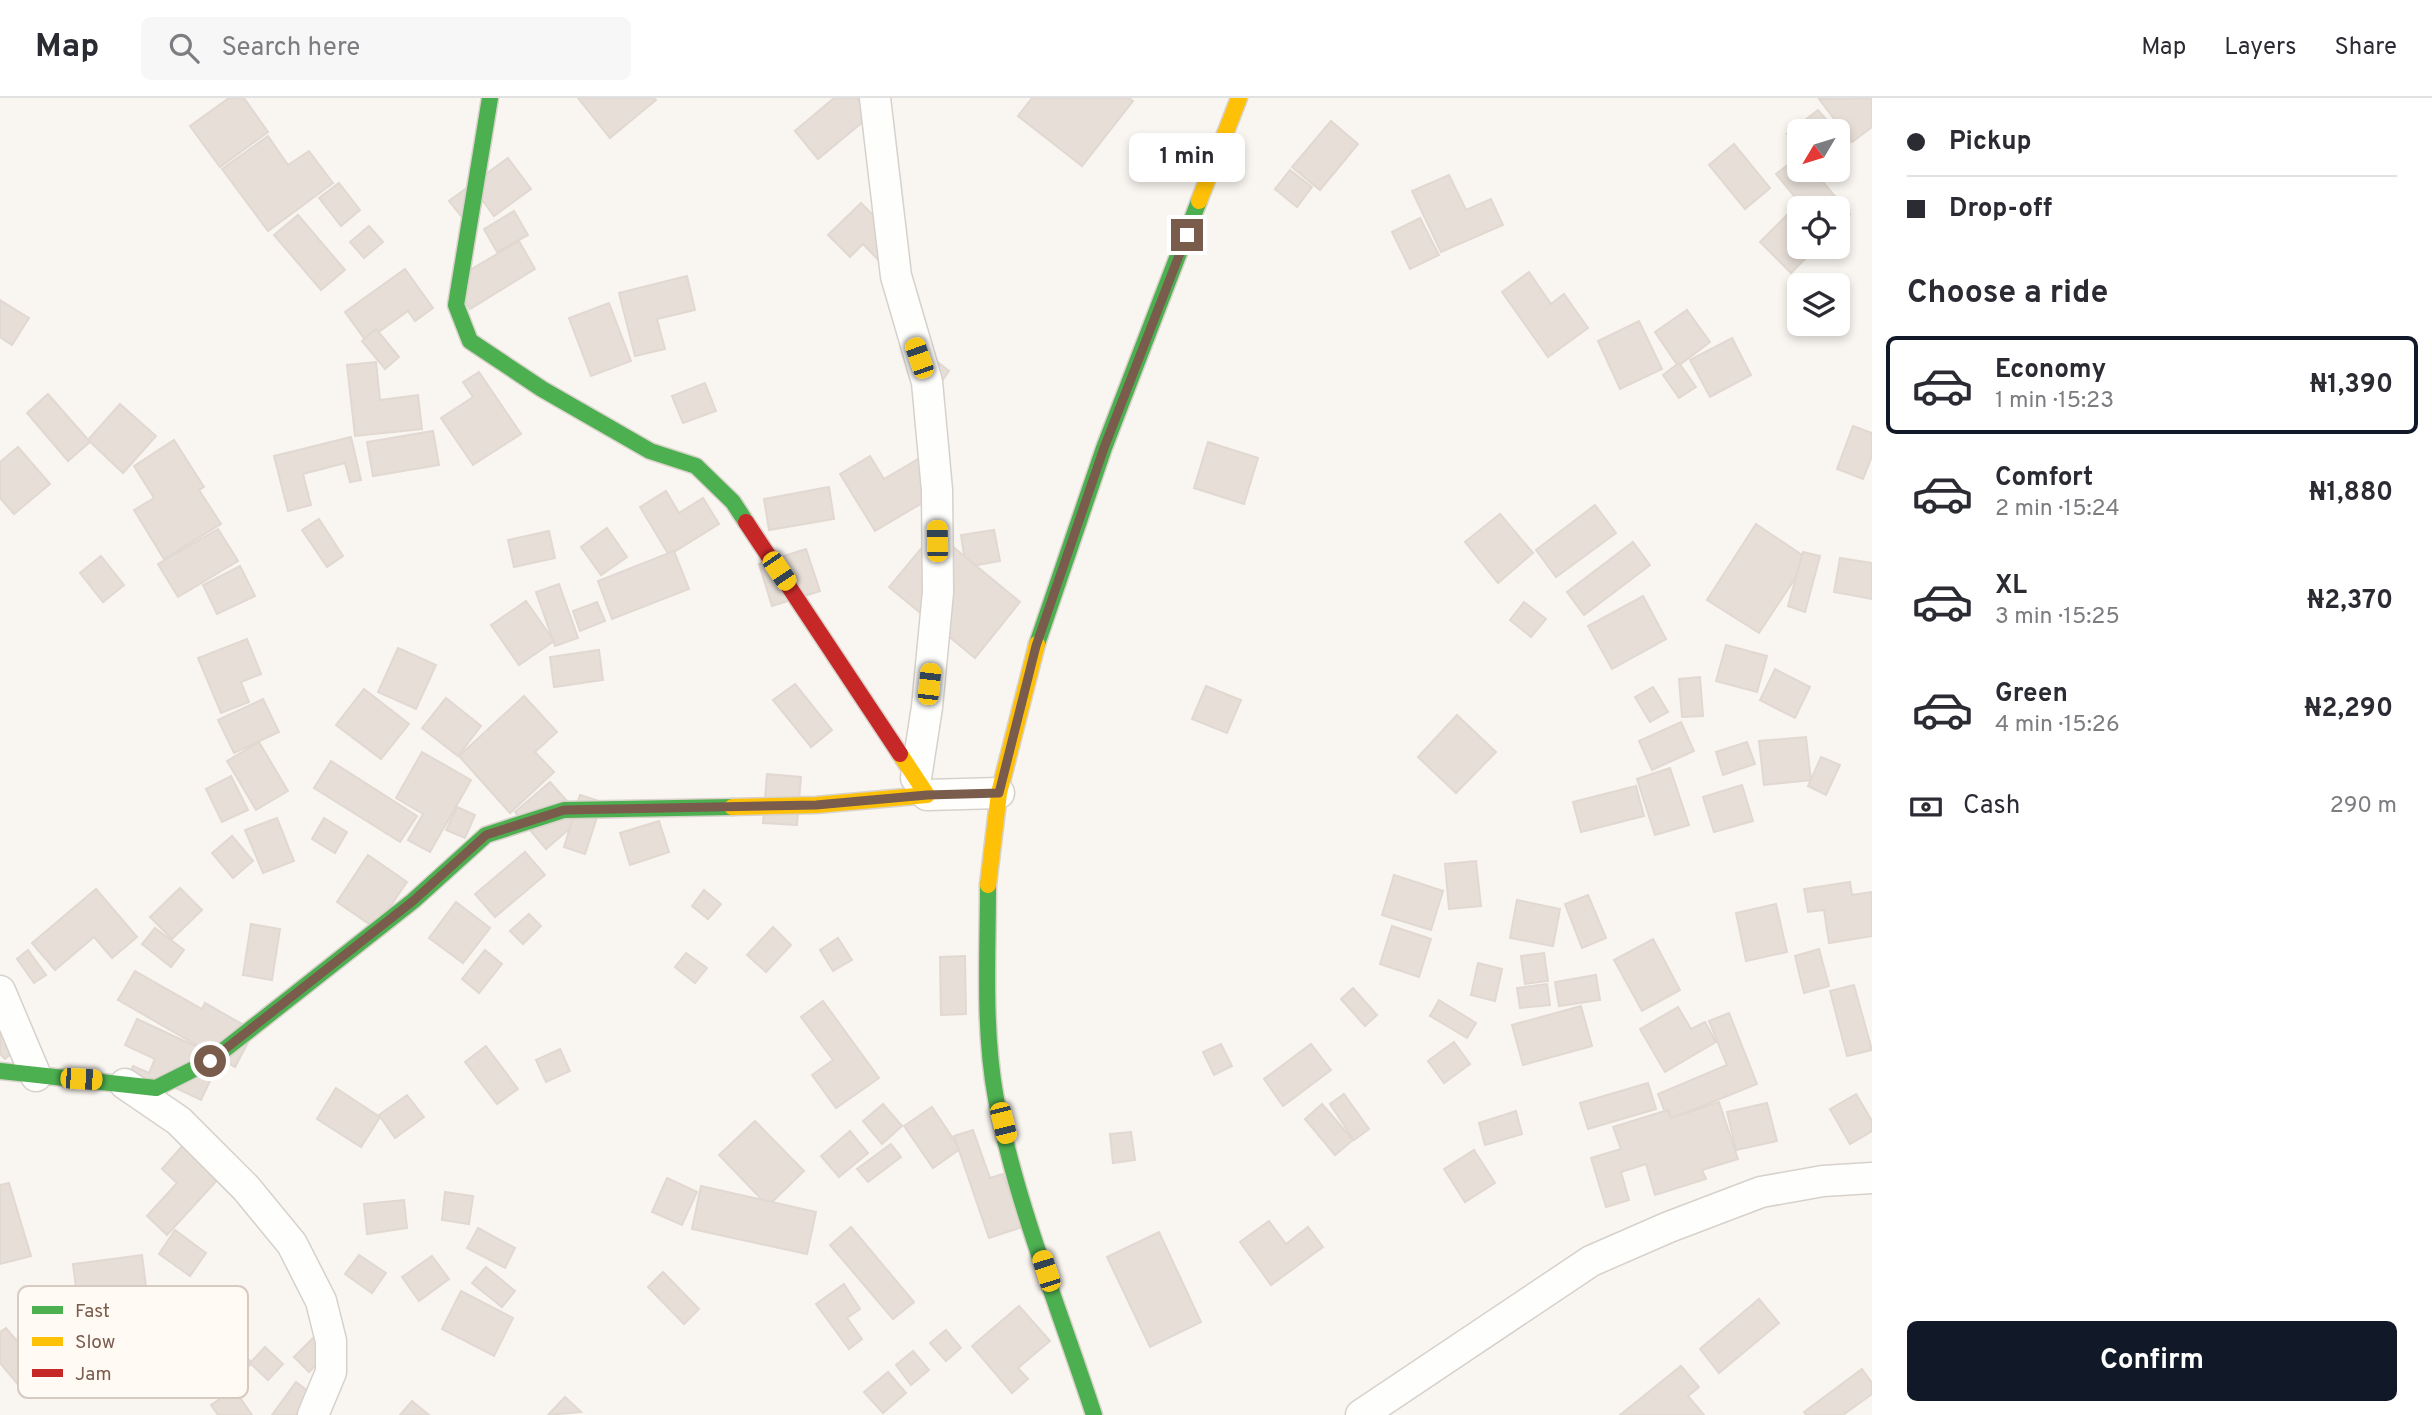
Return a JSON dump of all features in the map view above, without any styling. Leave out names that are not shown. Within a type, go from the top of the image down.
[{"type":"street","points":[[490,98],[456,305],[470,341],[542,389],[650,451],[696,466],[733,502],[922,786]]},
{"type":"street","points":[[875,98],[895,276],[927,382],[937,490],[938,592],[922,786]]},
{"type":"street","points":[[1094,1415],[1023,1199],[996,1098],[988,1020],[988,869],[999,793],[1036,646],[1100,461],[1239,98]]},
{"type":"street","points":[[0,1072],[156,1087],[210,1061],[413,901],[486,835],[564,810],[816,805],[922,786],[999,793]]},
{"type":"street","points":[[0,991],[36,1076]]},
{"type":"street","points":[[123,1083],[179,1121],[246,1188],[292,1244],[321,1301],[331,1341],[331,1371],[313,1415]]},
{"type":"street","points":[[1361,1415],[1591,1261],[1669,1227],[1761,1192],[1823,1181],[1872,1178]]},
{"type":"building","points":[[229,98],[244,98],[268,132],[220,167],[190,126]]},
{"type":"building","points":[[578,98],[654,98],[656,100],[610,138]]},
{"type":"building","points":[[834,98],[857,98],[871,115],[818,159],[795,131]]},
{"type":"building","points":[[1032,98],[1129,98],[1133,101],[1082,166],[1018,116]]},
{"type":"building","points":[[1872,98],[1872,127],[1852,142],[1850,119],[1834,119],[1819,99]]},
{"type":"building","points":[[1818,110],[1826,119],[1806,119]]},
{"type":"building","points":[[1331,121],[1358,144],[1320,190],[1292,167]]},
{"type":"building","points":[[268,136],[288,165],[309,151],[333,183],[268,231],[222,169]]},
{"type":"building","points":[[1734,144],[1770,188],[1745,209],[1709,165]]},
{"type":"building","points":[[508,158],[531,189],[494,216],[483,201],[461,216],[449,201]]},
{"type":"building","points":[[1787,165],[1787,182],[1823,182],[1835,196],[1794,196],[1776,174]]},
{"type":"building","points":[[1290,170],[1312,187],[1297,207],[1275,189]]},
{"type":"building","points":[[1449,175],[1466,210],[1491,199],[1503,225],[1441,252],[1412,191]]},
{"type":"building","points":[[339,183],[360,210],[341,226],[319,198]]},
{"type":"building","points":[[861,203],[905,247],[885,267],[863,244],[850,257],[828,235]]},
{"type":"building","points":[[514,211],[528,235],[497,252],[484,229]]},
{"type":"building","points":[[298,215],[345,270],[321,290],[274,235]]},
{"type":"building","points":[[1787,215],[1787,259],[1805,259],[1791,273],[1760,242]]},
{"type":"building","points":[[1420,218],[1439,255],[1410,269],[1392,232]]},
{"type":"building","points":[[369,226],[383,242],[364,258],[350,242]]},
{"type":"building","points":[[519,241],[535,269],[470,309],[453,280]]},
{"type":"building","points":[[405,269],[433,308],[415,321],[408,311],[366,341],[345,312]]},
{"type":"building","points":[[1529,272],[1551,304],[1564,294],[1588,328],[1548,357],[1502,292]]},
{"type":"building","points":[[687,276],[695,310],[657,319],[665,349],[635,356],[619,293]]},
{"type":"building","points":[[0,300],[29,318],[12,345],[0,337]]},
{"type":"building","points":[[609,303],[631,361],[591,376],[569,318]]},
{"type":"building","points":[[1687,310],[1710,342],[1678,366],[1655,332]]},
{"type":"building","points":[[1639,321],[1662,369],[1620,389],[1598,341]]},
{"type":"building","points":[[376,329],[399,357],[385,369],[362,341]]},
{"type":"building","points":[[1732,338],[1751,375],[1710,397],[1690,360]]},
{"type":"building","points":[[930,356],[949,371],[937,388]]},
{"type":"building","points":[[376,362],[380,400],[418,395],[422,429],[355,436],[347,365]]},
{"type":"building","points":[[1679,363],[1696,387],[1679,398],[1663,375]]},
{"type":"building","points":[[479,372],[521,434],[473,465],[441,418],[473,397],[463,382]]},
{"type":"building","points":[[705,383],[716,411],[683,423],[672,396]]},
{"type":"building","points":[[48,394],[90,442],[68,461],[27,413]]},
{"type":"building","points":[[120,404],[156,436],[123,473],[88,440]]},
{"type":"building","points":[[1853,426],[1872,433],[1872,456],[1863,479],[1837,469]]},
{"type":"building","points":[[433,431],[439,465],[373,476],[367,442]]},
{"type":"building","points":[[351,437],[361,480],[350,482],[345,463],[303,474],[311,505],[288,511],[274,456]]},
{"type":"building","points":[[174,440],[204,487],[199,490],[221,524],[164,559],[134,510],[154,498],[134,466]]},
{"type":"building","points":[[1208,442],[1258,458],[1244,504],[1194,488]]},
{"type":"building","points":[[18,447],[50,484],[14,514],[0,498],[0,462]]},
{"type":"building","points":[[928,453],[949,487],[875,531],[840,474],[870,456],[884,479]]},
{"type":"building","points":[[829,487],[834,519],[769,530],[764,499]]},
{"type":"building","points":[[666,491],[679,513],[703,498],[719,524],[669,555],[640,507]]},
{"type":"building","points":[[1595,505],[1616,533],[1556,577],[1536,550]]},
{"type":"building","points":[[1500,514],[1533,553],[1498,583],[1465,542]]},
{"type":"building","points":[[319,519],[343,556],[327,567],[302,530]]},
{"type":"building","points":[[1756,524],[1808,559],[1759,633],[1707,600]]},
{"type":"building","points":[[607,528],[627,557],[601,575],[581,547]]},
{"type":"building","points":[[218,529],[238,561],[178,597],[158,564]]},
{"type":"building","points":[[994,530],[1000,561],[966,567],[961,535]]},
{"type":"building","points":[[549,531],[555,558],[514,567],[508,540]]},
{"type":"building","points":[[935,532],[1020,602],[975,658],[889,587]]},
{"type":"building","points":[[1633,542],[1650,565],[1584,615],[1567,592]]},
{"type":"building","points":[[806,549],[820,591],[772,606],[759,564]]},
{"type":"building","points":[[674,551],[689,589],[612,619],[598,581]]},
{"type":"building","points":[[1803,552],[1820,556],[1805,612],[1788,606]]},
{"type":"building","points":[[101,556],[124,585],[103,602],[80,573]]},
{"type":"building","points":[[1840,558],[1872,563],[1872,599],[1834,592]]},
{"type":"building","points":[[240,566],[255,596],[217,614],[203,585]]},
{"type":"building","points":[[559,584],[578,638],[555,646],[536,592]]},
{"type":"building","points":[[1643,596],[1666,639],[1612,669],[1588,626]]},
{"type":"building","points":[[526,601],[554,641],[519,665],[491,625]]},
{"type":"building","points":[[597,602],[605,621],[580,631],[573,611]]},
{"type":"building","points":[[1524,602],[1546,619],[1531,637],[1510,620]]},
{"type":"building","points":[[247,639],[261,674],[241,682],[249,702],[221,713],[198,658]]},
{"type":"building","points":[[1726,645],[1767,656],[1757,692],[1716,681]]},
{"type":"building","points":[[398,648],[436,665],[416,709],[378,692]]},
{"type":"building","points":[[599,650],[603,680],[554,687],[550,657]]},
{"type":"building","points":[[1775,669],[1810,687],[1795,718],[1760,700]]},
{"type":"building","points":[[1700,677],[1703,716],[1682,717],[1679,679]]},
{"type":"building","points":[[795,684],[832,730],[811,747],[773,700]]},
{"type":"building","points":[[1206,686],[1241,700],[1227,733],[1192,719]]},
{"type":"building","points":[[1653,687],[1668,712],[1650,722],[1635,697]]},
{"type":"building","points":[[364,689],[409,724],[381,759],[336,725]]},
{"type":"building","points":[[524,696],[557,732],[535,752],[554,772],[510,813],[459,756]]},
{"type":"building","points":[[446,698],[481,726],[458,756],[422,728]]},
{"type":"building","points":[[263,699],[279,732],[234,753],[218,720]]},
{"type":"building","points":[[1457,715],[1496,752],[1456,793],[1418,757]]},
{"type":"building","points":[[1681,722],[1694,751],[1652,770],[1639,741]]},
{"type":"building","points":[[1806,737],[1811,780],[1764,785],[1759,741]]},
{"type":"building","points":[[259,742],[288,791],[256,810],[227,761]]},
{"type":"building","points":[[1747,742],[1755,764],[1723,775],[1716,752]]},
{"type":"building","points":[[422,752],[471,780],[430,852],[408,840],[423,814],[396,798]]},
{"type":"building","points":[[1821,757],[1840,765],[1826,795],[1808,786]]},
{"type":"building","points":[[331,761],[417,816],[400,842],[314,788]]},
{"type":"building","points":[[1670,768],[1689,825],[1655,835],[1637,779]]},
{"type":"building","points":[[767,774],[801,777],[797,825],[763,823]]},
{"type":"building","points":[[231,776],[248,810],[222,822],[206,789]]},
{"type":"building","points":[[550,782],[582,818],[546,849],[515,812]]},
{"type":"building","points":[[1742,785],[1753,821],[1714,832],[1703,797]]},
{"type":"building","points":[[1636,786],[1644,816],[1581,832],[1573,802]]},
{"type":"building","points":[[580,795],[602,802],[585,854],[564,847]]},
{"type":"building","points":[[457,807],[475,815],[465,838],[446,830]]},
{"type":"building","points":[[277,818],[294,861],[263,873],[245,830]]},
{"type":"building","points":[[324,818],[347,832],[335,853],[312,839]]},
{"type":"building","points":[[659,821],[669,852],[630,865],[620,833]]},
{"type":"building","points":[[232,836],[253,861],[233,878],[212,853]]},
{"type":"building","points":[[525,852],[545,875],[495,917],[475,894]]},
{"type":"building","points":[[368,855],[407,882],[375,928],[337,902]]},
{"type":"building","points":[[1476,861],[1481,906],[1449,909],[1445,864]]},
{"type":"building","points":[[1394,875],[1443,891],[1431,930],[1382,915]]},
{"type":"building","points":[[1850,882],[1852,895],[1872,892],[1872,936],[1829,943],[1824,910],[1808,912],[1804,889]]},
{"type":"building","points":[[180,888],[202,910],[172,939],[150,917]]},
{"type":"building","points":[[96,889],[137,937],[112,958],[94,937],[55,970],[32,943]]},
{"type":"building","points":[[704,890],[721,904],[708,919],[692,906]]},
{"type":"building","points":[[1588,895],[1606,938],[1582,948],[1565,904]]},
{"type":"building","points":[[1517,900],[1560,909],[1553,946],[1510,938]]},
{"type":"building","points":[[456,902],[490,928],[463,963],[429,938]]},
{"type":"building","points":[[1776,904],[1787,952],[1746,961],[1736,913]]},
{"type":"building","points":[[529,914],[541,926],[523,944],[510,931]]},
{"type":"building","points":[[251,924],[280,929],[272,980],[243,975]]},
{"type":"building","points":[[1392,926],[1431,939],[1419,977],[1380,964]]},
{"type":"building","points":[[773,927],[791,945],[766,972],[747,955]]},
{"type":"building","points":[[155,928],[184,950],[171,967],[142,944]]},
{"type":"building","points":[[838,938],[852,960],[833,971],[820,950]]},
{"type":"building","points":[[1653,939],[1680,990],[1642,1011],[1614,960]]},
{"type":"building","points":[[1819,949],[1829,986],[1804,993],[1795,956]]},
{"type":"building","points":[[28,950],[46,975],[34,983],[17,959]]},
{"type":"building","points":[[485,950],[502,964],[479,993],[462,979]]},
{"type":"building","points":[[686,953],[707,968],[695,983],[675,967]]},
{"type":"building","points":[[1544,953],[1548,981],[1525,984],[1521,956]]},
{"type":"building","points":[[965,956],[966,1014],[941,1015],[940,957]]},
{"type":"building","points":[[1478,963],[1502,969],[1495,1001],[1471,995]]},
{"type":"building","points":[[135,971],[202,1009],[205,1003],[254,1031],[235,1067],[118,1000]]},
{"type":"building","points":[[1596,975],[1600,1000],[1559,1006],[1555,982]]},
{"type":"building","points":[[1547,984],[1550,1005],[1520,1008],[1517,988]]},
{"type":"building","points":[[1854,985],[1872,1050],[1847,1056],[1830,991]]},
{"type":"building","points":[[1353,988],[1377,1015],[1365,1026],[1341,999]]},
{"type":"building","points":[[1439,1000],[1476,1023],[1467,1038],[1430,1016]]},
{"type":"building","points":[[823,1001],[879,1078],[836,1108],[812,1075],[833,1060],[801,1017]]},
{"type":"building","points":[[1581,1006],[1592,1046],[1523,1065],[1512,1025]]},
{"type":"building","points":[[1678,1007],[1691,1029],[1705,1022],[1716,1042],[1665,1072],[1640,1029]]},
{"type":"building","points":[[1729,1013],[1757,1084],[1668,1120],[1658,1094],[1727,1065],[1709,1021]]},
{"type":"building","points":[[0,1019],[22,1045],[5,1059],[0,1054]]},
{"type":"building","points":[[137,1019],[221,1058],[201,1100],[176,1088],[124,1086],[133,1066],[149,1073],[155,1059],[125,1045]]},
{"type":"building","points":[[1454,1042],[1470,1064],[1444,1083],[1428,1061]]},
{"type":"building","points":[[1221,1044],[1232,1066],[1214,1075],[1203,1052]]},
{"type":"building","points":[[1311,1044],[1331,1070],[1283,1106],[1264,1079]]},
{"type":"building","points":[[486,1046],[518,1089],[497,1104],[465,1062]]},
{"type":"building","points":[[560,1049],[570,1071],[546,1082],[536,1060]]},
{"type":"building","points":[[1648,1083],[1656,1109],[1588,1129],[1580,1103]]},
{"type":"building","points":[[336,1088],[380,1117],[361,1147],[317,1119]]},
{"type":"building","points":[[1344,1094],[1369,1129],[1354,1140],[1330,1104]]},
{"type":"building","points":[[1856,1094],[1872,1121],[1872,1131],[1850,1144],[1830,1109]]},
{"type":"building","points":[[407,1095],[424,1117],[395,1138],[379,1115]]},
{"type":"building","points":[[1719,1102],[1738,1159],[1702,1170],[1706,1179],[1655,1195],[1646,1164],[1621,1172],[1629,1200],[1606,1207],[1591,1158],[1621,1149],[1613,1127],[1668,1110],[1671,1118]]},
{"type":"building","points":[[1767,1103],[1777,1141],[1736,1150],[1727,1112]]},
{"type":"building","points":[[883,1104],[902,1126],[882,1144],[863,1121]]},
{"type":"building","points":[[1322,1104],[1353,1140],[1335,1155],[1305,1119]]},
{"type":"building","points":[[932,1107],[960,1149],[933,1168],[904,1126]]},
{"type":"building","points":[[1516,1111],[1522,1134],[1485,1145],[1479,1123]]},
{"type":"building","points":[[755,1121],[804,1171],[768,1206],[719,1155]]},
{"type":"building","points":[[973,1130],[990,1178],[1003,1174],[1022,1227],[989,1238],[954,1136]]},
{"type":"building","points":[[850,1131],[868,1153],[839,1177],[821,1156]]},
{"type":"building","points":[[1131,1132],[1135,1160],[1113,1163],[1110,1134]]},
{"type":"building","points":[[184,1144],[220,1177],[167,1235],[147,1216],[177,1183],[162,1169]]},
{"type":"building","points":[[891,1144],[901,1157],[868,1182],[857,1169]]},
{"type":"building","points":[[1474,1150],[1495,1183],[1465,1202],[1444,1169]]},
{"type":"building","points":[[667,1178],[697,1192],[682,1225],[652,1212]]},
{"type":"building","points":[[9,1183],[31,1256],[0,1264],[0,1185]]},
{"type":"building","points":[[701,1186],[816,1212],[807,1254],[692,1229]]},
{"type":"building","points":[[445,1192],[473,1196],[469,1224],[442,1220]]},
{"type":"building","points":[[404,1200],[407,1228],[367,1234],[364,1204]]},
{"type":"building","points":[[1269,1221],[1286,1244],[1308,1227],[1323,1247],[1271,1285],[1240,1242]]},
{"type":"building","points":[[851,1227],[914,1302],[893,1319],[830,1245]]},
{"type":"building","points":[[478,1228],[515,1248],[505,1268],[467,1248]]},
{"type":"building","points":[[175,1230],[206,1253],[190,1276],[159,1254]]},
{"type":"building","points":[[1159,1232],[1201,1322],[1150,1347],[1107,1257]]},
{"type":"building","points":[[142,1255],[146,1286],[76,1286],[73,1264]]},
{"type":"building","points":[[359,1255],[386,1273],[372,1293],[345,1274]]},
{"type":"building","points":[[432,1256],[449,1279],[419,1301],[402,1277]]},
{"type":"building","points":[[486,1267],[515,1291],[502,1307],[472,1283]]},
{"type":"building","points":[[663,1272],[699,1309],[684,1324],[648,1287]]},
{"type":"building","points":[[844,1284],[860,1309],[847,1318],[862,1339],[849,1349],[816,1304]]},
{"type":"building","points":[[461,1291],[513,1318],[494,1356],[442,1329]]},
{"type":"building","points":[[1759,1299],[1779,1323],[1719,1373],[1700,1349]]},
{"type":"building","points":[[1019,1306],[1050,1341],[1018,1368],[1028,1379],[1012,1393],[972,1346]]},
{"type":"building","points":[[6,1328],[16,1340],[18,1338],[18,1384],[0,1363],[0,1332]]},
{"type":"building","points":[[946,1330],[961,1348],[946,1361],[930,1343]]},
{"type":"building","points":[[320,1331],[335,1346],[309,1372],[294,1357]]},
{"type":"building","points":[[265,1347],[283,1364],[268,1380],[250,1363]]},
{"type":"building","points":[[913,1351],[929,1370],[911,1385],[896,1365]]},
{"type":"building","points":[[1681,1366],[1699,1387],[1688,1396],[1704,1415],[1620,1415]]},
{"type":"building","points":[[1862,1369],[1872,1383],[1872,1394],[1843,1415],[1806,1415],[1804,1412]]},
{"type":"building","points":[[888,1372],[906,1393],[883,1413],[864,1392]]},
{"type":"building","points":[[296,1382],[313,1395],[298,1415],[272,1415]]},
{"type":"building","points":[[565,1397],[581,1412],[548,1415]]},
{"type":"building","points":[[221,1398],[240,1398],[252,1415],[218,1415],[211,1405]]},
{"type":"building","points":[[412,1401],[429,1415],[400,1415]]},
{"type":"traffic: fast","points":[[490,98],[456,305],[470,341],[542,389],[650,451],[696,466],[733,502],[746,522]]},
{"type":"traffic: fast","points":[[1037,644],[1104,448],[1199,201]]},
{"type":"traffic: fast","points":[[0,1071],[156,1088],[210,1061],[413,901],[486,835],[564,810],[732,807]]},
{"type":"traffic: fast","points":[[988,885],[989,1046],[996,1099],[1027,1219],[1094,1415]]},
{"type":"traffic: slow","points":[[1199,201],[1239,98]]},
{"type":"traffic: slow","points":[[988,885],[999,793],[1037,644]]},
{"type":"traffic: slow","points":[[732,807],[816,805],[927,795],[900,754]]},
{"type":"traffic: jam","points":[[746,522],[900,754]]},
{"type":"route","points":[[210,1061],[413,901],[486,835],[564,810],[816,805],[927,795],[999,793],[1036,646],[1104,448],[1187,235]]}]
